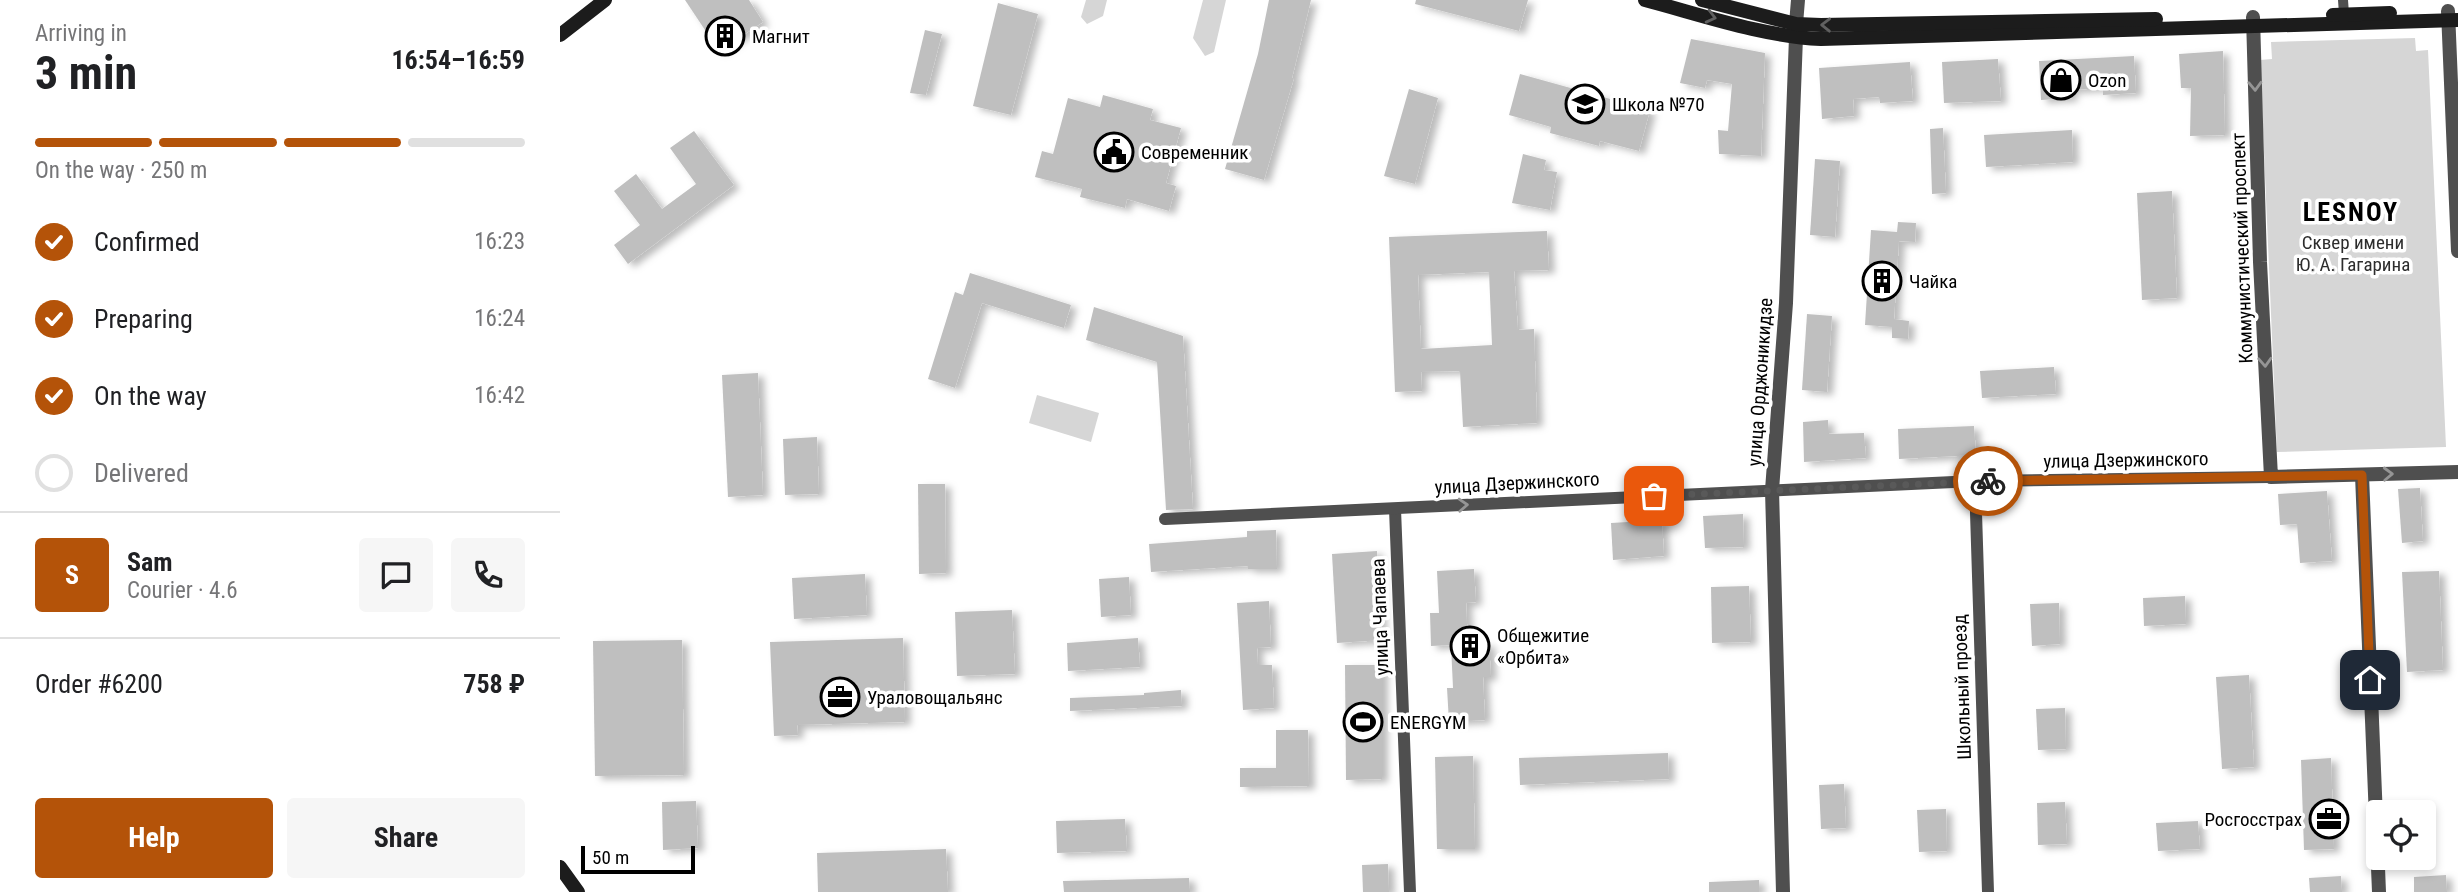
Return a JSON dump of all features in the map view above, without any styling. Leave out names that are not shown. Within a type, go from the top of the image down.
[{"type":"main road","points":[[560,35],[606,0]]},
{"type":"main road","points":[[1645,0],[1796,31],[1864,25],[2071,26],[2453,16]]},
{"type":"main road","points":[[1702,0],[1796,31]]},
{"type":"main road","points":[[2253,22],[2343,7],[2453,16]]},
{"type":"main road","points":[[560,867],[579,892]]},
{"type":"street","name":"улица Орджоникидзе","points":[[1783,892],[1772,490],[1786,303],[1798,0]]},
{"type":"street","points":[[2453,16],[2458,251]]},
{"type":"street","name":"Коммунистический проспект","points":[[2253,22],[2271,477]]},
{"type":"street","name":"улица Дзержинского","points":[[1165,519],[1975,481],[2458,472]]},
{"type":"street","points":[[2362,475],[2379,892]]},
{"type":"street","name":"Школьный проезд","points":[[1975,481],[1988,892]]},
{"type":"street","name":"улица Чапаева","points":[[1395,509],[1410,892]]},
{"type":"green space","points":[[1086,0],[1107,0],[1103,16],[1087,24],[1081,17]]},
{"type":"green space","points":[[1203,0],[1226,0],[1214,52],[1205,56],[1193,38]]},
{"type":"green space","name":"Сквер имени Ю. А. Гагарина","points":[[2415,38],[2416,51],[2428,50],[2446,447],[2277,452],[2260,60],[2272,59],[2271,42]]},
{"type":"green space","points":[[1037,395],[1099,413],[1091,442],[1029,423]]},
{"type":"building","name":"Магнит","points":[[685,0],[749,0],[763,22],[719,51]]},
{"type":"building","points":[[1269,0],[1311,0],[1294,78],[1264,180],[1225,169],[1258,54]]},
{"type":"building","points":[[1416,0],[1528,0],[1519,31],[1415,4]]},
{"type":"building","points":[[998,3],[1038,14],[1011,115],[973,106]]},
{"type":"building","points":[[925,30],[942,34],[926,95],[910,93]]},
{"type":"building","points":[[1691,39],[1765,53],[1761,156],[1719,154],[1718,130],[1728,131],[1732,84],[1707,80],[1705,88],[1680,83]]},
{"type":"building","points":[[2223,51],[2225,135],[2190,136],[2191,88],[2181,88],[2179,54]]},
{"type":"building","points":[[2134,56],[2136,93],[2103,95],[2103,88],[2071,90],[2072,98],[2041,100],[2039,61]]},
{"type":"building","points":[[1998,59],[2001,101],[1944,103],[1942,62]]},
{"type":"building","points":[[1910,62],[1913,101],[1880,103],[1879,97],[1853,99],[1854,116],[1822,119],[1819,68]]},
{"type":"building","points":[[1520,74],[1650,110],[1639,151],[1600,141],[1599,146],[1550,133],[1551,127],[1509,115]]},
{"type":"building","points":[[1409,89],[1438,98],[1415,184],[1384,176]]},
{"type":"building","name":"Современник","points":[[1103,95],[1153,109],[1150,120],[1181,128],[1166,183],[1176,186],[1169,211],[1127,199],[1125,208],[1080,197],[1082,189],[1035,177],[1042,151],[1053,154],[1068,98],[1100,107]]},
{"type":"building","points":[[1943,128],[1946,193],[1932,194],[1930,129]]},
{"type":"building","points":[[2072,130],[2073,162],[1986,167],[1984,135]]},
{"type":"building","points":[[694,131],[734,185],[628,264],[614,245],[640,225],[614,191],[636,174],[662,209],[696,184],[670,148]]},
{"type":"building","points":[[1523,154],[1546,160],[1544,170],[1557,172],[1550,210],[1512,203]]},
{"type":"building","points":[[1815,159],[1840,161],[1835,237],[1810,235]]},
{"type":"building","points":[[2172,191],[2177,298],[2142,300],[2137,193]]},
{"type":"building","name":"Чайка","points":[[1898,222],[1916,223],[1915,242],[1899,241],[1894,319],[1909,321],[1908,339],[1892,338],[1892,327],[1865,325],[1871,230],[1897,232]]},
{"type":"building","points":[[1547,231],[1549,270],[1514,271],[1518,330],[1534,329],[1537,423],[1463,427],[1460,371],[1421,372],[1422,391],[1395,392],[1389,237]],"holes":[[[1489,272],[1492,345],[1421,349],[1418,275]]]},
{"type":"building","points":[[970,273],[1071,305],[1064,328],[982,303],[955,388],[928,379],[955,292],[963,295]]},
{"type":"building","points":[[1094,307],[1183,336],[1193,509],[1166,510],[1157,362],[1086,340]]},
{"type":"building","points":[[1807,314],[1832,316],[1827,392],[1802,390]]},
{"type":"building","points":[[2054,367],[2056,394],[1982,398],[1980,371]]},
{"type":"building","points":[[758,373],[763,495],[728,497],[722,375]]},
{"type":"building","points":[[1828,420],[1828,434],[1864,433],[1866,458],[1804,462],[1803,422]]},
{"type":"building","points":[[1974,426],[1976,455],[1899,459],[1898,429]]},
{"type":"building","points":[[817,437],[819,494],[785,495],[783,439]]},
{"type":"building","points":[[918,484],[945,484],[946,573],[919,574]]},
{"type":"building","points":[[2420,488],[2423,541],[2402,543],[2398,489]]},
{"type":"building","points":[[2327,491],[2332,561],[2300,563],[2297,524],[2280,525],[2278,494]]},
{"type":"building","points":[[1743,514],[1744,547],[1705,548],[1703,516]]},
{"type":"building","points":[[1662,520],[1664,556],[1613,560],[1611,523]]},
{"type":"building","points":[[1276,530],[1277,569],[1248,569],[1248,566],[1151,572],[1149,544],[1247,537],[1247,531]]},
{"type":"building","points":[[1377,551],[1382,640],[1337,643],[1332,554]]},
{"type":"building","name":"Общежитие «Орбита»","points":[[1474,569],[1476,602],[1466,603],[1468,644],[1489,643],[1491,677],[1483,677],[1485,720],[1449,722],[1447,688],[1453,688],[1451,645],[1431,646],[1430,613],[1439,613],[1437,571]]},
{"type":"building","points":[[2439,571],[2443,670],[2407,672],[2402,572]]},
{"type":"building","points":[[865,574],[867,615],[794,619],[792,578]]},
{"type":"building","points":[[1129,577],[1131,615],[1101,617],[1099,579]]},
{"type":"building","points":[[1749,586],[1751,642],[1712,643],[1711,587]]},
{"type":"building","points":[[2185,596],[2186,624],[2144,626],[2143,598]]},
{"type":"building","points":[[1269,601],[1271,647],[1257,648],[1258,665],[1272,665],[1274,708],[1243,710],[1237,603]]},
{"type":"building","points":[[2059,603],[2060,644],[2032,646],[2030,604]]},
{"type":"building","points":[[1012,610],[1015,674],[957,676],[955,612]]},
{"type":"building","points":[[903,638],[905,722],[797,725],[798,735],[774,736],[770,642]]},
{"type":"building","points":[[1138,638],[1140,667],[1068,671],[1067,643]]},
{"type":"building","points":[[682,640],[684,775],[595,776],[593,641]]},
{"type":"building","points":[[1345,665],[1382,665],[1382,779],[1346,780]]},
{"type":"building","points":[[2249,675],[2254,767],[2222,769],[2216,677]]},
{"type":"building","points":[[1181,690],[1182,706],[1070,711],[1070,698],[1144,695]]},
{"type":"building","points":[[2065,708],[2066,749],[2038,750],[2036,709]]},
{"type":"building","points":[[1276,730],[1308,730],[1309,786],[1240,787],[1240,768],[1276,768]]},
{"type":"building","points":[[1668,753],[1669,779],[1520,785],[1519,758]]},
{"type":"building","points":[[1473,756],[1475,849],[1437,849],[1435,757]]},
{"type":"building","points":[[2331,758],[2334,849],[2304,850],[2301,760]]},
{"type":"building","points":[[1844,784],[1846,828],[1821,829],[1819,785]]},
{"type":"building","points":[[696,801],[698,848],[663,850],[662,802]]},
{"type":"building","points":[[2065,802],[2067,844],[2038,845],[2037,803]]},
{"type":"building","points":[[1946,809],[1947,851],[1919,852],[1917,810]]},
{"type":"building","points":[[1125,819],[1127,851],[1057,853],[1056,821]]},
{"type":"building","points":[[2198,821],[2200,849],[2158,851],[2156,823]]},
{"type":"building","points":[[946,849],[948,892],[818,892],[817,853]]},
{"type":"building","points":[[1388,864],[1389,892],[1363,892],[1362,865]]},
{"type":"building","points":[[2446,875],[2447,892],[2414,892],[2414,877]]},
{"type":"building","points":[[2341,876],[2342,892],[2310,892],[2309,878]]},
{"type":"building","points":[[1189,878],[1190,892],[1064,892],[1063,881]]},
{"type":"building","points":[[1759,880],[1759,892],[1709,892],[1709,882]]},
{"type":"way so far","points":[[1654,496],[1988,481]]},
{"type":"place","name":"Магнит","points":[[725,36]]},
{"type":"place","name":"Ozon","points":[[2061,80]]},
{"type":"place","name":"Школа №70","points":[[1585,104]]},
{"type":"place","name":"Современник","points":[[1114,152]]},
{"type":"place","name":"Чайка","points":[[1882,281]]},
{"type":"place","name":"Общежитие «Орбита»","points":[[1470,646]]},
{"type":"place","name":"Ураловощальянс","points":[[840,697]]},
{"type":"place","name":"ENERGYM","points":[[1363,722]]},
{"type":"place","name":"Росгосстрах","points":[[2329,819]]},
{"type":"district","name":"LESNOY","points":[[2351,212]]},
{"type":"route","points":[[1988,481],[2362,475],[2370,680]]}]
